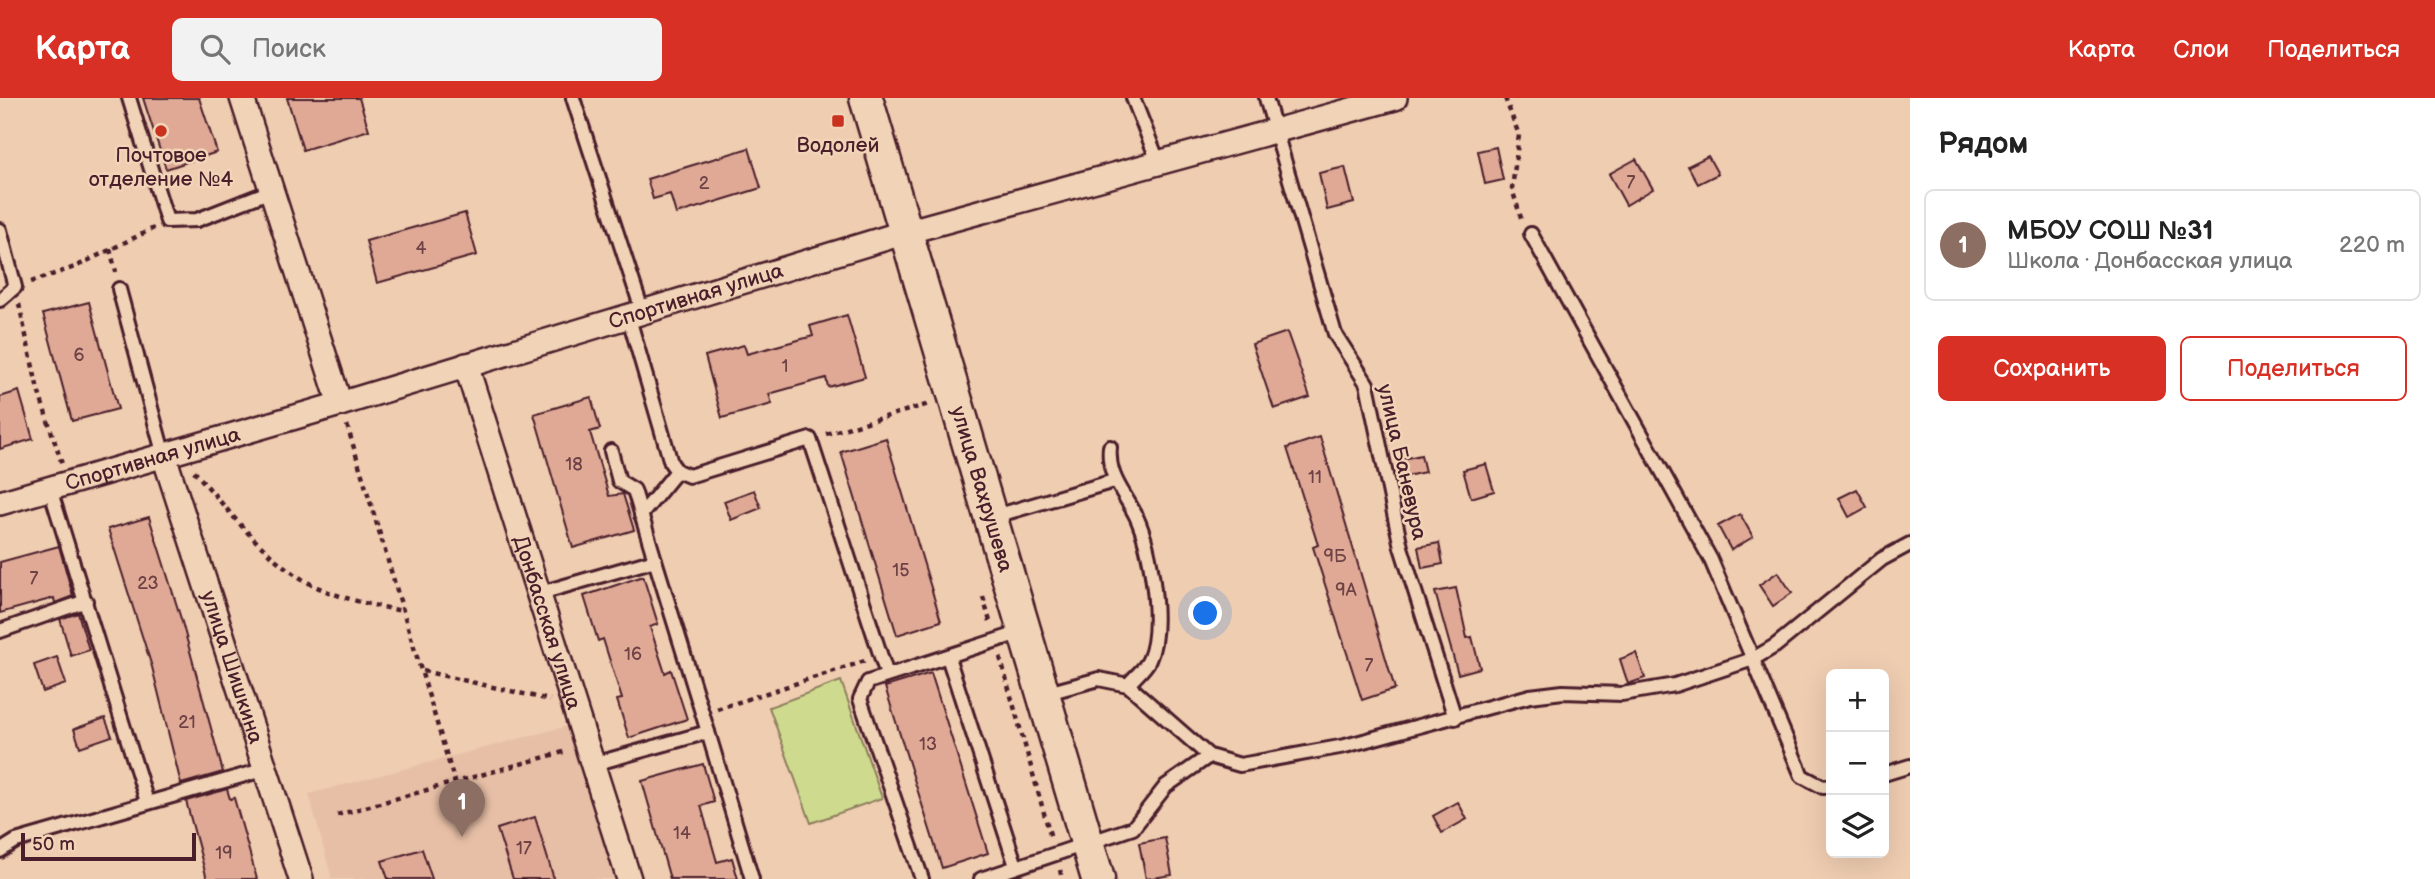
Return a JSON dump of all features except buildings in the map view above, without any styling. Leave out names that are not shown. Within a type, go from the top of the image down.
[{"type":"main road","name":"улица Вахрушева","points":[[866,98],[1098,879]]},
{"type":"street","points":[[242,98],[340,404]]},
{"type":"street","name":"Спортивная улица","points":[[0,503],[340,404],[906,232],[1395,98]]},
{"type":"street","name":"Донбасская улица","points":[[466,365],[629,879]]},
{"type":"street","name":"улица Шишкина","points":[[171,454],[301,879]]},
{"type":"lane","points":[[129,98],[167,221],[197,220],[271,191]]},
{"type":"lane","points":[[573,98],[635,313],[671,463],[677,471],[689,476],[810,439],[887,675]]},
{"type":"lane","points":[[1133,98],[1159,164]]},
{"type":"lane","name":"улица Баневура","points":[[1266,98],[1335,334],[1367,384],[1401,547],[1455,718]]},
{"type":"lane","points":[[0,230],[15,287],[0,300]]},
{"type":"lane","points":[[1531,234],[1711,560],[1802,776],[1826,787]]},
{"type":"lane","points":[[119,289],[171,454]]},
{"type":"lane","points":[[1110,447],[1114,481],[1137,517],[1154,583],[1154,629],[1149,660],[1128,685]]},
{"type":"lane","points":[[611,451],[619,481],[634,490],[752,879]]},
{"type":"lane","points":[[641,515],[677,471]]},
{"type":"lane","points":[[989,518],[1114,481]]},
{"type":"lane","points":[[59,486],[86,601],[146,802]]},
{"type":"lane","points":[[1043,695],[1098,679],[1128,685],[1209,756],[1241,765],[1345,746],[1530,696],[1563,692],[1622,694],[1648,691],[1753,659],[1775,646],[1882,559],[1910,544]]},
{"type":"lane","points":[[537,594],[655,560]]},
{"type":"lane","points":[[0,631],[86,601]]},
{"type":"lane","points":[[922,879],[860,699],[868,682],[1025,631]]},
{"type":"lane","points":[[947,657],[1016,866]]},
{"type":"lane","points":[[591,755],[708,732]]},
{"type":"lane","points":[[981,879],[1089,845],[1133,828],[1166,786],[1209,756]]},
{"type":"lane","points":[[1889,772],[1910,766]]},
{"type":"lane","points":[[0,851],[16,841],[266,769]]},
{"type":"path","points":[[1504,98],[1519,135],[1512,188],[1521,219],[1531,234]]},
{"type":"path","points":[[59,486],[15,287],[75,267],[167,221]]},
{"type":"path","points":[[110,249],[119,289]]},
{"type":"path","points":[[810,439],[953,396]]},
{"type":"path","points":[[340,404],[456,783]]},
{"type":"path","points":[[171,454],[255,541],[297,576],[351,600],[402,611]]},
{"type":"path","points":[[703,714],[881,656]]},
{"type":"path","points":[[422,670],[528,693],[575,708]]},
{"type":"path","points":[[337,815],[456,783],[591,755]]},
{"type":"shaded area","points":[[571,725],[617,879],[332,879],[309,794]]},
{"type":"green space","points":[[841,681],[882,798],[811,823],[769,707]]},
{"type":"place","name":"Водолей","points":[[838,121]]},
{"type":"place","name":"Почтовое отделение №4","points":[[161,131]]},
{"type":"place","name":"МБОУ СОШ №31","points":[[462,837]]}]
